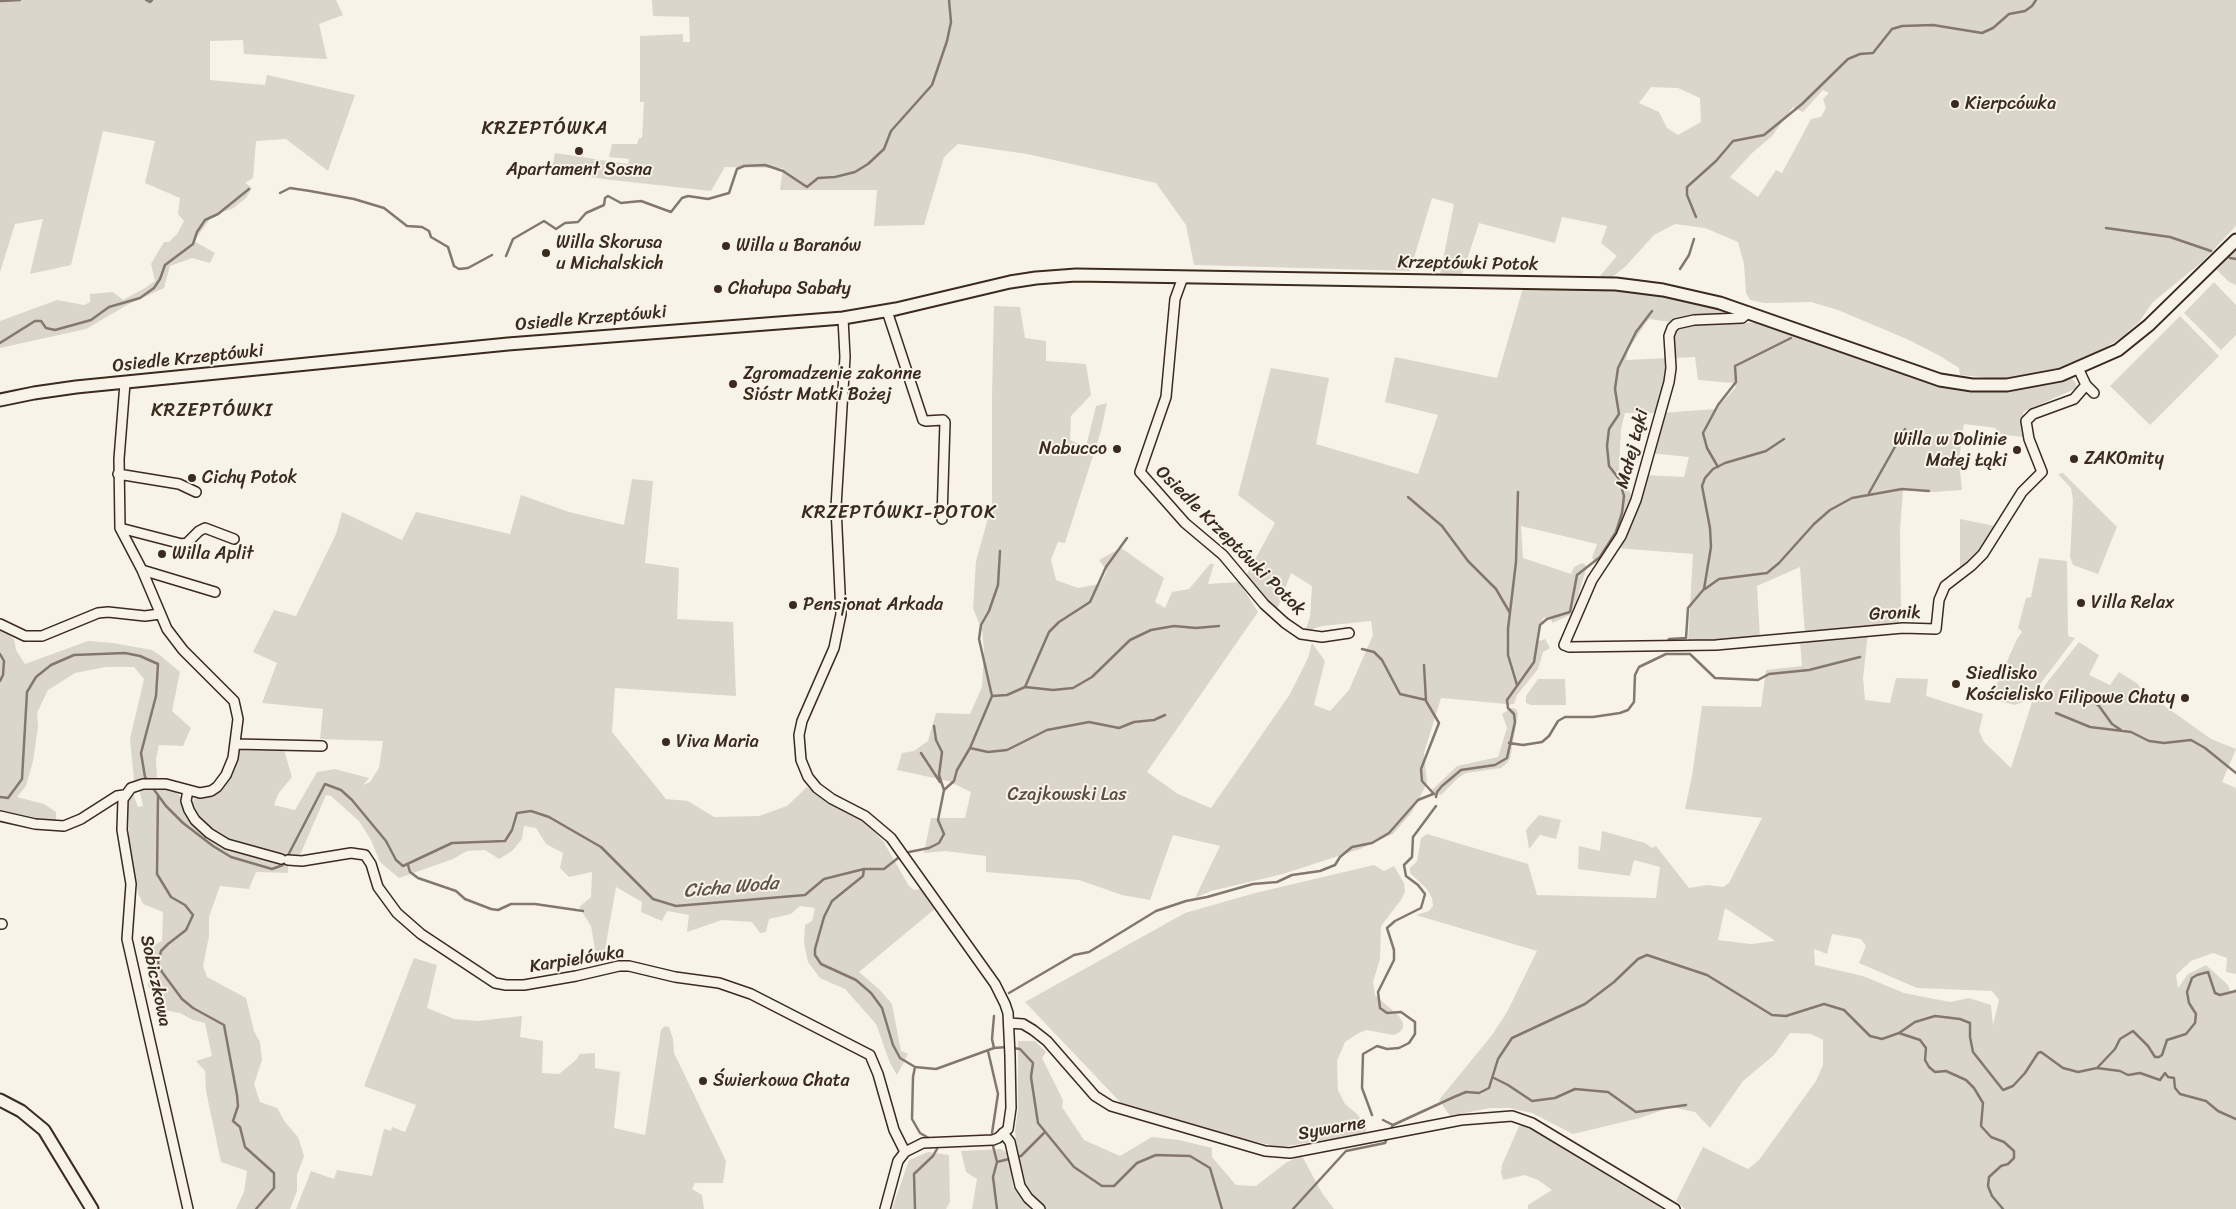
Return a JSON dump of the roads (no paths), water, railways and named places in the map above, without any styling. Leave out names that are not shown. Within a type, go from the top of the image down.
[{"type":"main road","points":[[1749,312],[1922,375],[1957,383],[1988,385],[2024,383],[2051,378],[2078,368],[2107,356],[2132,340],[2236,240]]},
{"type":"main road","name":"Osiedle Krzeptówki","points":[[0,400],[38,392],[125,382],[589,336],[843,318],[886,311],[1010,282],[1048,276],[1183,277]]},
{"type":"main road","name":"Krzeptówki Potok","points":[[1183,277],[1616,284],[1697,297],[1749,312]]},
{"type":"main road","points":[[0,1100],[21,1111],[44,1130],[92,1209]]},
{"type":"street","name":"Osiedle Krzeptówki Potok","points":[[1183,277],[1175,299],[1166,397],[1140,472],[1185,523],[1223,555],[1264,604],[1285,623],[1301,634],[1322,637],[1349,633]]},
{"type":"street","points":[[886,311],[923,420],[943,420],[945,422],[942,520]]},
{"type":"street","name":"Małej Łąki","points":[[1564,645],[1592,580],[1621,536],[1636,500],[1669,382],[1671,368],[1668,336],[1672,328],[1676,324],[1694,320],[1742,318],[1749,312]]},
{"type":"street","points":[[843,318],[846,357],[836,504],[841,614],[834,648],[802,721],[799,735],[800,760],[808,777],[817,788],[832,799],[864,816],[891,838],[995,984],[1008,1013],[1010,1041],[1011,1114],[1008,1129],[998,1138],[983,1141],[923,1143],[905,1152],[898,1161],[885,1209]]},
{"type":"street","points":[[2078,368],[2086,385],[2094,393]]},
{"type":"street","points":[[0,816],[35,824],[64,826],[81,819],[117,796],[124,796],[133,786],[162,784],[204,793],[217,787],[230,766],[236,744],[238,719],[234,701],[174,639],[160,614],[142,570],[120,528],[118,474],[125,382]]},
{"type":"street","name":"Gronik","points":[[1564,645],[1569,647],[1716,645],[1903,628],[1936,629],[1939,600],[1945,586],[1983,554],[2022,492],[2042,472],[2029,439],[2026,421],[2033,414],[2074,399],[2086,385]]},
{"type":"street","points":[[118,474],[179,484],[196,492]]},
{"type":"street","points":[[120,528],[182,544],[187,543],[199,531],[205,528],[234,539]]},
{"type":"street","points":[[142,570],[215,592]]},
{"type":"street","points":[[0,624],[21,634],[36,636],[53,632],[98,613],[108,612],[145,616],[160,614]]},
{"type":"street","points":[[236,744],[322,746]]},
{"type":"street","name":"Karpielówka","points":[[188,790],[186,800],[192,816],[203,829],[213,837],[248,851],[302,861],[351,853],[365,854],[372,864],[378,887],[397,913],[421,934],[495,983],[524,985],[619,966],[629,966],[675,977],[719,983],[751,994],[870,1055],[878,1074],[894,1130],[905,1152]]},
{"type":"street","name":"Sobiczkowa","points":[[124,796],[122,830],[131,884],[127,939],[188,1209]]},
{"type":"street","name":"Sywarne","points":[[1008,1023],[1023,1024],[1034,1030],[1047,1041],[1095,1096],[1111,1106],[1265,1151],[1290,1153],[1461,1120],[1506,1116],[1520,1118],[1540,1128],[1675,1209]]},
{"type":"street","points":[[1004,1133],[1010,1142],[1020,1186],[1028,1198],[1040,1209]]},
{"type":"waterway","points":[[0,1],[20,0]]},
{"type":"waterway","points":[[146,0],[150,2],[152,0]]},
{"type":"waterway","points":[[506,256],[513,239],[544,221],[556,229],[565,223],[578,222],[586,213],[604,205],[605,198],[608,196],[621,203],[641,201],[671,212],[682,198],[688,196],[708,199],[729,193],[737,169],[744,166],[765,165],[783,171],[807,187],[818,178],[835,177],[855,172],[868,164],[884,149],[891,131],[932,85],[947,41],[951,22],[949,0]]},
{"type":"waterway","points":[[1696,217],[1687,195],[1687,187],[1716,161],[1733,141],[1764,135],[1802,104],[1848,59],[1860,54],[1873,53],[1892,29],[1902,26],[1933,25],[1982,33],[1993,28],[2009,14],[2025,11],[2036,0]]},
{"type":"waterway","points":[[280,193],[290,188],[354,199],[384,208],[407,226],[422,227],[429,231],[431,237],[448,247],[454,266],[459,269],[468,268],[492,255]]},
{"type":"waterway","points":[[0,343],[35,321],[41,321],[46,328],[55,330],[91,320],[109,307],[140,298],[154,288],[160,279],[165,265],[193,244],[197,232],[205,220],[218,214],[249,189]]},
{"type":"waterway","points":[[2106,228],[2170,237],[2211,251]]},
{"type":"waterway","points":[[1680,269],[1689,255],[1694,239]]},
{"type":"waterway","points":[[2230,258],[2236,259]]},
{"type":"waterway","points":[[1436,797],[1437,792],[1442,786],[1461,770],[1495,765],[1507,758],[1515,722],[1514,714],[1508,708],[1507,700],[1534,662],[1540,625],[1547,619],[1570,612],[1577,575],[1600,557],[1616,532],[1622,513],[1624,496],[1619,479],[1609,466],[1607,446],[1609,429],[1619,414],[1615,389],[1618,368],[1636,332],[1652,311]]},
{"type":"waterway","points":[[1718,467],[1707,448],[1703,433],[1718,405],[1736,382],[1735,366],[1791,338]]},
{"type":"waterway","points":[[1869,493],[1905,429]]},
{"type":"waterway","points":[[1667,643],[1669,639],[1686,638],[1688,608],[1704,589],[1711,547],[1710,528],[1702,486],[1705,478],[1713,469],[1725,463],[1766,451],[1784,439]]},
{"type":"waterway","points":[[1705,589],[1719,579],[1767,573],[1779,563],[1814,524],[1830,510],[1852,498],[1902,489],[1929,491]]},
{"type":"waterway","points":[[1517,685],[1508,655],[1508,629],[1516,562],[1518,492]]},
{"type":"waterway","points":[[1408,497],[1442,526],[1468,561],[1496,589],[1510,613]]},
{"type":"waterway","points":[[909,852],[929,848],[939,843],[944,834],[938,820],[944,790],[954,781],[957,770],[970,748],[992,696],[1007,695],[1025,687],[1049,632],[1059,622],[1090,602],[1106,567],[1127,538]]},
{"type":"waterway","points":[[992,696],[979,639],[981,625],[989,611],[998,585],[1000,551]]},
{"type":"waterway","points":[[1025,687],[1053,690],[1073,688],[1092,677],[1130,640],[1151,630],[1174,626],[1196,628],[1219,626]]},
{"type":"waterway","points":[[1362,649],[1374,652],[1382,660],[1400,694],[1426,700]]},
{"type":"waterway","name":"Cicha Woda","points":[[0,797],[8,798],[22,779],[27,692],[36,677],[51,665],[74,655],[125,653],[140,656],[158,664],[156,696],[141,753],[145,777],[149,782]]},
{"type":"waterway","name":"Cicha Woda","points":[[0,654],[4,661],[3,675],[0,681]]},
{"type":"waterway","points":[[1509,743],[1523,745],[1542,742],[1549,736],[1558,721],[1565,717],[1593,717],[1628,710],[1634,702],[1635,675],[1639,667],[1666,654],[1690,654],[1715,678],[1758,680],[1769,674],[1809,670],[1860,657]]},
{"type":"waterway","points":[[1424,665],[1426,701],[1439,723],[1421,769],[1422,781],[1434,794]]},
{"type":"waterway","points":[[2082,694],[2099,706],[2112,724],[2121,730]]},
{"type":"waterway","points":[[2056,713],[2090,727],[2131,732],[2149,741],[2164,743],[2191,740],[2205,748],[2236,773]]},
{"type":"waterway","points":[[970,748],[988,752],[1007,750],[1047,730],[1089,722],[1119,728],[1134,722],[1154,720],[1165,715]]},
{"type":"waterway","points":[[934,726],[936,740],[942,752],[939,775],[944,790]]},
{"type":"waterway","points":[[921,753],[940,782]]},
{"type":"waterway","name":"Cicha Woda","points":[[152,787],[166,806],[183,823],[213,846],[231,857],[272,869],[283,865],[325,784],[341,790],[352,800],[386,841],[396,860],[403,866],[452,843],[505,841],[512,830],[517,813],[531,811],[549,817],[601,847],[653,899],[676,906],[805,895],[824,879],[864,869],[863,876],[832,901],[824,917],[815,949],[815,955],[821,964],[856,980],[871,993],[882,1008],[893,1045],[900,1058],[915,1067],[936,1069],[994,1048],[1007,1047]]},
{"type":"waterway","points":[[1009,993],[1074,955],[1089,952],[1156,911],[1186,901],[1253,884],[1277,882],[1292,875],[1320,871],[1335,865],[1340,857],[1352,847],[1372,843],[1389,833],[1418,800],[1433,794]]},
{"type":"waterway","points":[[158,796],[157,874],[171,897],[185,905],[193,915],[186,930],[161,951],[158,963],[162,972],[182,999],[193,1008],[224,1025],[237,1095],[238,1106],[233,1121],[240,1127],[245,1147],[274,1173],[274,1188],[256,1209]]},
{"type":"waterway","points":[[1372,1115],[1362,1088],[1363,1054],[1377,1046],[1387,1049],[1399,1048],[1409,1043],[1415,1034],[1415,1022],[1401,1012],[1387,1013],[1380,1008],[1378,992],[1394,960],[1394,950],[1387,928],[1395,921],[1421,908],[1425,894],[1418,885],[1406,876],[1404,865],[1412,857],[1413,837],[1436,806]]},
{"type":"waterway","points":[[864,869],[884,869],[898,858]]},
{"type":"waterway","points":[[408,865],[410,872],[418,878],[456,891],[465,899],[491,909],[498,910],[511,904],[535,904],[583,911]]},
{"type":"waterway","name":"Cicha Woda","points":[[1390,1131],[1393,1125],[1454,1097],[1466,1092],[1479,1093],[1489,1088],[1498,1059],[1512,1038],[1585,1004],[1614,982],[1638,959],[1647,955],[1707,975],[1772,1015],[1786,1016],[1824,1004],[1844,1010],[1870,1036],[1882,1039],[1899,1033],[1915,1022],[1935,1016],[1960,1019],[1970,1023],[1973,1052],[2003,1090],[2013,1086],[2025,1073],[2038,1053],[2041,1052],[2063,1068],[2078,1072],[2097,1068],[2115,1049],[2120,1039],[2133,1031],[2148,1046],[2155,1057],[2159,1057],[2162,1055],[2167,1040],[2186,1034],[2195,1023],[2196,1014],[2189,1003],[2187,992],[2192,978],[2208,972],[2215,993],[2220,995],[2236,991]]},
{"type":"waterway","points":[[994,1016],[992,1039],[994,1048]]},
{"type":"waterway","points":[[1899,1033],[1920,1040],[1926,1048],[1925,1060],[1935,1072],[1946,1071],[1966,1080],[1974,1088],[1983,1103],[1981,1126],[1991,1137],[2004,1142],[2014,1151],[2014,1158],[1989,1177],[1988,1186],[1992,1196],[2003,1209]]},
{"type":"waterway","name":"Cicha Woda","points":[[1012,1048],[1020,1049],[1033,1063],[1031,1077],[1038,1123],[1074,1167],[1102,1186],[1114,1186],[1137,1163],[1156,1155],[1190,1156],[1210,1168],[1222,1209]]},
{"type":"waterway","points":[[988,1051],[998,1094],[992,1133]]},
{"type":"waterway","points":[[915,1067],[912,1119],[920,1133],[932,1140]]},
{"type":"waterway","points":[[2097,1068],[2120,1071],[2128,1075],[2140,1073],[2160,1080],[2165,1073],[2168,1077],[2174,1078],[2175,1088],[2180,1094],[2206,1101],[2218,1111],[2236,1119]]},
{"type":"waterway","points":[[1494,1078],[1532,1101],[1555,1098],[1575,1089],[1608,1092],[1636,1112],[1686,1105]]},
{"type":"waterway","points":[[1383,1120],[1393,1125]]},
{"type":"waterway","points":[[997,1162],[1021,1156],[1044,1133]]},
{"type":"waterway","name":"Cicha Woda","points":[[1293,1209],[1346,1151],[1385,1143],[1388,1136]]},
{"type":"waterway","points":[[993,1146],[997,1162],[993,1177],[997,1209]]},
{"type":"waterway","points":[[915,1209],[914,1174],[933,1156],[937,1149]]},
{"type":"place","name":"Kierpcówka","points":[[1955,104]]},
{"type":"place","name":"Apartament Sosna","points":[[579,151]]},
{"type":"place","name":"Willa u Baranów","points":[[726,246]]},
{"type":"place","name":"Willa Skorusa u Michalskich","points":[[546,253]]},
{"type":"place","name":"Chałupa Sabały","points":[[718,289]]},
{"type":"place","name":"Zgromadzenie zakonne Sióstr Matki Bożej","points":[[733,384]]},
{"type":"place","name":"Nabucco","points":[[1117,449]]},
{"type":"place","name":"Willa w Dolinie Małej Łąki","points":[[2017,450]]},
{"type":"place","name":"ZAKOmity","points":[[2074,459]]},
{"type":"place","name":"Cichy Potok","points":[[192,478]]},
{"type":"place","name":"Willa Aplit","points":[[162,554]]},
{"type":"place","name":"Villa Relax","points":[[2081,603]]},
{"type":"place","name":"Pensjonat Arkada","points":[[793,605]]},
{"type":"place","name":"Siedlisko Kościelisko","points":[[1956,684]]},
{"type":"place","name":"Filipowe Chaty","points":[[2185,698]]},
{"type":"place","name":"Viva Maria","points":[[666,742]]},
{"type":"place","name":"Świerkowa Chata","points":[[703,1081]]},
{"type":"district","name":"KRZEPTÓWKA","points":[[545,129]]},
{"type":"district","name":"KRZEPTÓWKI","points":[[212,411]]},
{"type":"district","name":"KRZEPTÓWKI-POTOK","points":[[899,513]]},
{"type":"park label","name":"Czajkowski Las","points":[[1067,795]]}]
